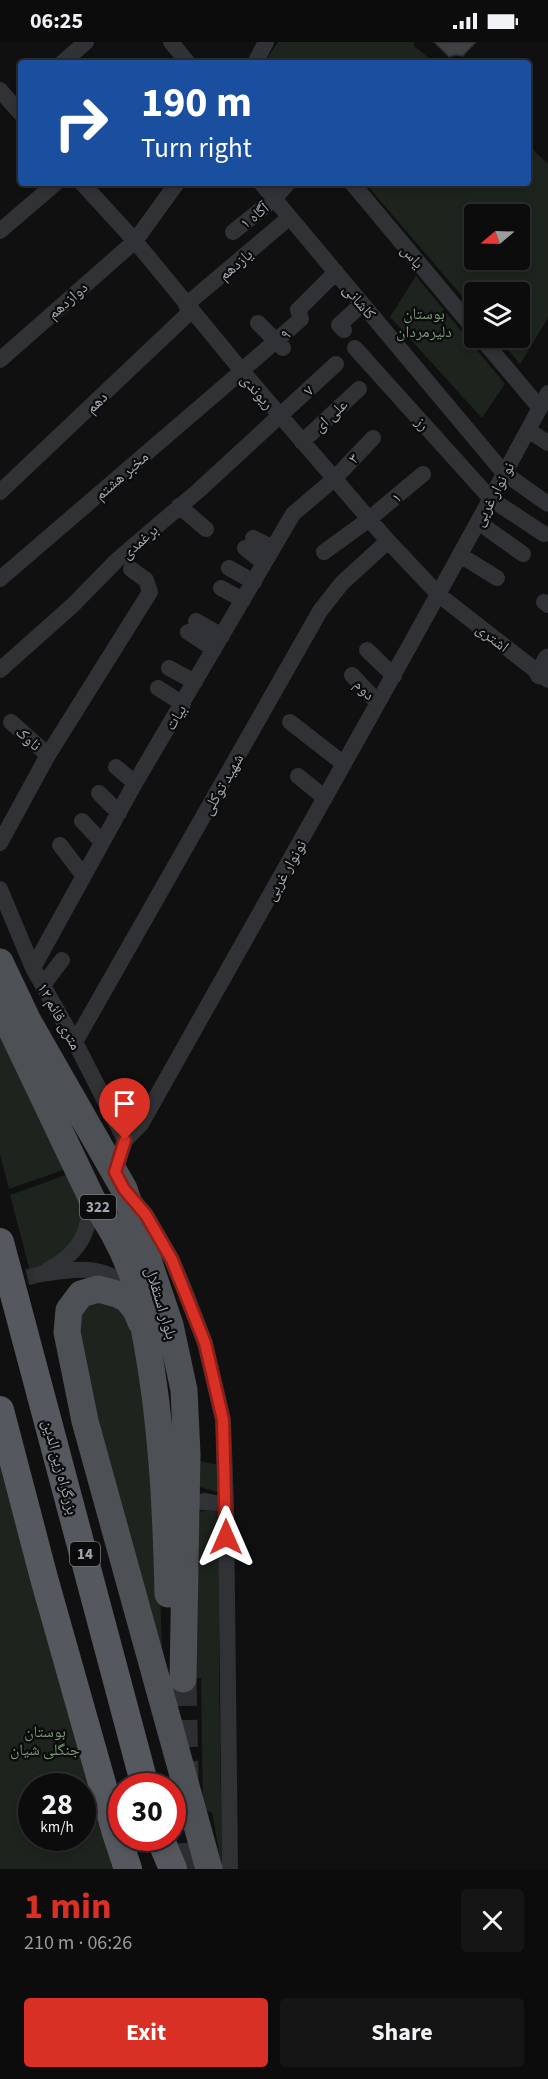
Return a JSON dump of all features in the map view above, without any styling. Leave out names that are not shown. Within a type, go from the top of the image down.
[{"type":"highway","name":"بزرگراه زین الدین","points":[[1,1246],[142,1773]]},
{"type":"highway","points":[[0,1410],[44,1578],[128,1869]]},
{"type":"highway","points":[[165,1851],[172,1869]]},
{"type":"main road","name":"بلوار استقلال","points":[[0,962],[28,1021],[43,1072],[92,1199],[125,1258],[138,1292],[158,1420],[177,1676],[187,1505],[184,1390],[170,1325],[120,1180],[95,1139],[43,1072],[0,1006]]},
{"type":"main road","points":[[145,1331],[136,1310],[127,1299],[117,1294],[98,1289],[81,1294],[69,1310],[67,1332],[85,1421],[209,1869]]},
{"type":"main road","points":[[158,1420],[166,1434],[176,1434],[185,1419]]},
{"type":"street","points":[[65,60],[86,42]]},
{"type":"street","points":[[171,42],[186,60]]},
{"type":"street","points":[[257,60],[266,42]]},
{"type":"street","points":[[0,90],[18,106],[0,116]]},
{"type":"street","points":[[0,231],[52,186]]},
{"type":"street","name":"ریوندی","points":[[85,186],[135,241],[188,308],[245,368],[280,416],[368,520],[439,595]]},
{"type":"street","name":"دوازدهم","points":[[0,360],[135,241],[175,186]]},
{"type":"street","name":"کاشانی","points":[[263,186],[504,473],[548,504]]},
{"type":"street","name":"آگاه ۱","points":[[233,232],[274,199],[285,186]]},
{"type":"street","name":"یاس","points":[[355,186],[464,317]]},
{"type":"street","name":"یازدهم","points":[[188,308],[284,222]]},
{"type":"street","name":"۹","points":[[245,368],[280,345],[301,319],[298,310],[336,272]]},
{"type":"street","points":[[344,330],[339,326],[362,304]]},
{"type":"street","name":"دهم","points":[[0,492],[188,308]]},
{"type":"street","points":[[258,323],[280,345]]},
{"type":"street","name":"رز","points":[[355,348],[491,499]]},
{"type":"street","points":[[489,348],[540,408]]},
{"type":"street","name":"۷","points":[[280,416],[336,364]]},
{"type":"street","name":"مخبر هشتم","points":[[0,579],[245,368]]},
{"type":"street","name":"علی ای","points":[[302,442],[359,388]]},
{"type":"street","name":"نو نوار غربی","points":[[439,595],[548,393]]},
{"type":"street","name":"برغمدی","points":[[0,670],[73,605],[117,560],[280,416]]},
{"type":"street","points":[[528,430],[548,443]]},
{"type":"street","name":"۳","points":[[333,479],[374,438]]},
{"type":"street","name":"۱","points":[[324,552],[368,520],[423,474]]},
{"type":"street","name":"بیات","points":[[33,968],[135,783],[293,514],[333,479]]},
{"type":"street","points":[[491,499],[544,534]]},
{"type":"street","points":[[179,506],[206,529]]},
{"type":"street","points":[[478,522],[523,554]]},
{"type":"street","name":"شهید توکلی","points":[[75,1042],[320,610],[342,583],[388,541]]},
{"type":"street","points":[[264,563],[249,543],[273,548]]},
{"type":"street","points":[[460,555],[497,578]]},
{"type":"street","points":[[229,568],[254,582]]},
{"type":"street","name":"برغمدی","points":[[0,843],[48,755],[150,592],[146,580],[131,569]]},
{"type":"street","points":[[221,588],[243,600]]},
{"type":"street","name":"اشتری","points":[[439,595],[545,671]]},
{"type":"street","name":"نونوار غربی","points":[[125,1140],[141,1124],[439,595]]},
{"type":"street","points":[[192,627],[218,643]]},
{"type":"street","points":[[367,650],[394,675]]},
{"type":"street","points":[[169,668],[195,682]]},
{"type":"street","name":"دوم","points":[[352,675],[378,703]]},
{"type":"street","points":[[158,688],[183,704]]},
{"type":"street","name":"ناوک","points":[[10,722],[48,755]]},
{"type":"street","points":[[290,722],[344,764]]},
{"type":"street","points":[[116,767],[135,783]]},
{"type":"street","points":[[298,776],[325,798]]},
{"type":"street","points":[[99,793],[119,813]]},
{"type":"street","points":[[82,821],[102,842]]},
{"type":"street","points":[[60,845],[83,875]]},
{"type":"street","name":"۱۲ متری قائم","points":[[0,889],[33,968],[75,1042],[125,1140]]},
{"type":"street","points":[[43,986],[62,960]]},
{"type":"street","points":[[95,1139],[125,1140],[120,1180],[146,1215],[172,1260],[205,1343],[223,1420],[230,1869]]},
{"type":"street","points":[[92,1199],[90,1218],[79,1246],[71,1256],[41,1274],[90,1269],[108,1273],[138,1292]]},
{"type":"street","points":[[187,1505],[206,1501],[226,1505]]},
{"type":"green space","points":[[278,42],[414,42],[414,46],[431,60],[266,60]]},
{"type":"green space","points":[[531,148],[548,164],[548,318],[530,348],[530,282],[464,282],[464,298],[368,186],[531,186]]},
{"type":"green space","name":"بوستان دلیرمردان","points":[[416,276],[464,334],[464,348],[475,348],[505,384],[482,418],[390,317]]},
{"type":"green space","points":[[506,348],[530,348],[520,364]]},
{"type":"green space","points":[[0,1022],[69,1168],[9,1189],[0,1155]]},
{"type":"green space","points":[[71,1173],[84,1210],[77,1239],[39,1269],[30,1271],[10,1195]]},
{"type":"green space","points":[[90,1298],[126,1307],[140,1366],[159,1559],[163,1678],[89,1410],[75,1313]]},
{"type":"green space","name":"بوستان جنگلی شیان","points":[[0,1402],[108,1784],[108,1851],[127,1851],[132,1869],[0,1869]]},
{"type":"green space","points":[[200,1461],[218,1465],[220,1493],[200,1487]]},
{"type":"green space","points":[[209,1509],[221,1514],[219,1670],[222,1869],[212,1812],[203,1811],[201,1678],[188,1678],[200,1512]]},
{"type":"building","points":[[434,42],[476,42],[463,56],[449,57]]},
{"type":"tunnel","points":[[4,1283],[41,1274]]},
{"type":"tunnel","points":[[183,1679],[187,1869]]},
{"type":"route","points":[[125,1140],[115,1172],[124,1189],[146,1215],[172,1260],[205,1343],[223,1420],[226,1537]]}]
